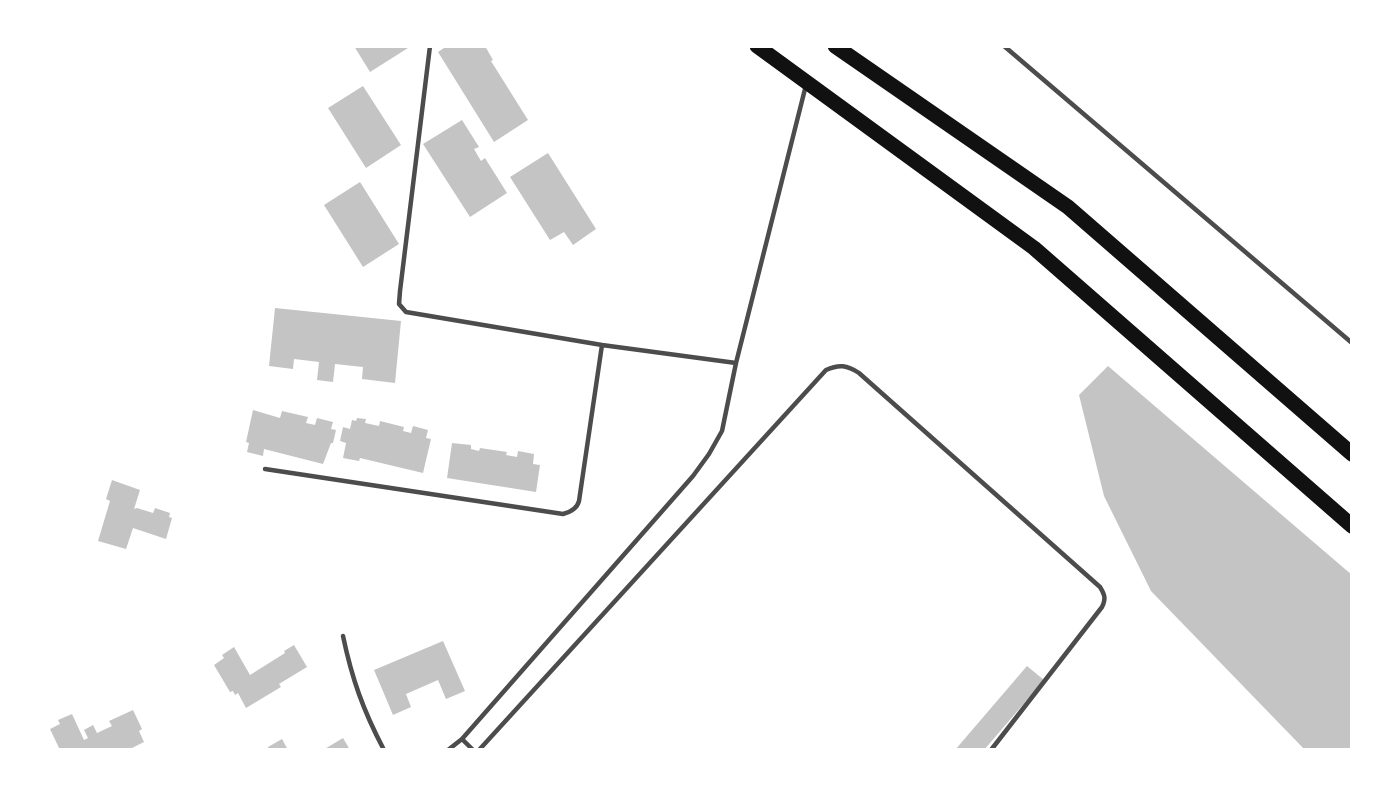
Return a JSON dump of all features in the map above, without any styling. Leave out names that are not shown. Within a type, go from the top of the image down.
[{"type":"main road","points":[[757,46],[1034,248],[1352,526]]},
{"type":"main road","points":[[836,46],[1068,207],[1352,454]]},
{"type":"lane","points":[[430,46],[399,304],[406,312],[602,345],[736,363]]},
{"type":"lane","points":[[1004,46],[1352,343]]},
{"type":"lane","points":[[448,750],[462,739],[685,485],[709,454],[722,431],[736,363],[807,83]]},
{"type":"lane","points":[[265,469],[563,514],[571,512],[578,506],[579,501],[602,345]]},
{"type":"lane","points":[[479,750],[825,370],[837,365],[850,367],[859,373],[1100,587],[1105,594],[1102,607],[991,750]]},
{"type":"lane","points":[[343,636],[352,678],[370,724],[384,750]]},
{"type":"lane","points":[[462,739],[472,750]]},
{"type":"building","points":[[354,46],[406,46],[408,48],[370,72]]},
{"type":"building","points":[[447,46],[485,46],[493,60],[491,61],[528,120],[494,142],[438,52]]},
{"type":"building","points":[[363,86],[401,145],[366,168],[328,108]]},
{"type":"building","points":[[462,120],[479,147],[474,149],[481,161],[485,158],[507,193],[470,217],[423,144]]},
{"type":"building","points":[[548,153],[596,229],[573,245],[564,232],[550,240],[510,177]]},
{"type":"building","points":[[360,182],[399,244],[363,267],[324,205]]},
{"type":"building","points":[[275,308],[401,321],[395,383],[362,379],[363,367],[335,364],[333,382],[317,380],[319,362],[294,359],[293,369],[269,366]]},
{"type":"building","points":[[1108,366],[1352,575],[1352,750],[1305,750],[1151,591],[1104,496],[1079,395]]},
{"type":"building","points":[[253,410],[280,418],[282,411],[308,417],[306,423],[315,425],[317,418],[333,422],[331,429],[336,430],[333,443],[331,443],[323,464],[264,449],[263,456],[247,452],[249,443],[246,442]]},
{"type":"building","points":[[357,418],[366,419],[365,423],[379,426],[380,421],[404,427],[403,431],[411,433],[413,426],[428,430],[426,438],[431,439],[423,473],[360,458],[359,461],[343,458],[346,443],[340,441],[343,427],[350,429],[352,420],[356,421]]},
{"type":"building","points":[[452,443],[471,445],[471,449],[479,451],[480,448],[507,452],[506,455],[517,457],[518,451],[534,454],[533,464],[540,465],[536,492],[447,478]]},
{"type":"building","points":[[112,480],[140,490],[134,509],[153,513],[155,508],[170,513],[169,517],[172,518],[166,539],[133,528],[126,549],[98,541],[110,501],[106,499]]},
{"type":"building","points":[[443,641],[465,691],[446,699],[438,680],[406,694],[411,707],[393,715],[374,670]]},
{"type":"building","points":[[294,645],[307,667],[279,684],[281,687],[246,708],[238,693],[235,695],[233,691],[230,692],[214,665],[224,658],[222,655],[234,647],[250,675]]},
{"type":"building","points":[[1027,666],[1044,680],[984,750],[955,750]]},
{"type":"building","points":[[133,710],[142,729],[139,731],[144,742],[128,750],[60,750],[50,729],[60,724],[58,720],[72,714],[84,740],[88,738],[84,730],[93,725],[97,733],[112,726],[109,721]]},
{"type":"building","points":[[343,738],[350,750],[323,750]]},
{"type":"building","points":[[282,739],[288,750],[269,750],[268,747]]}]
